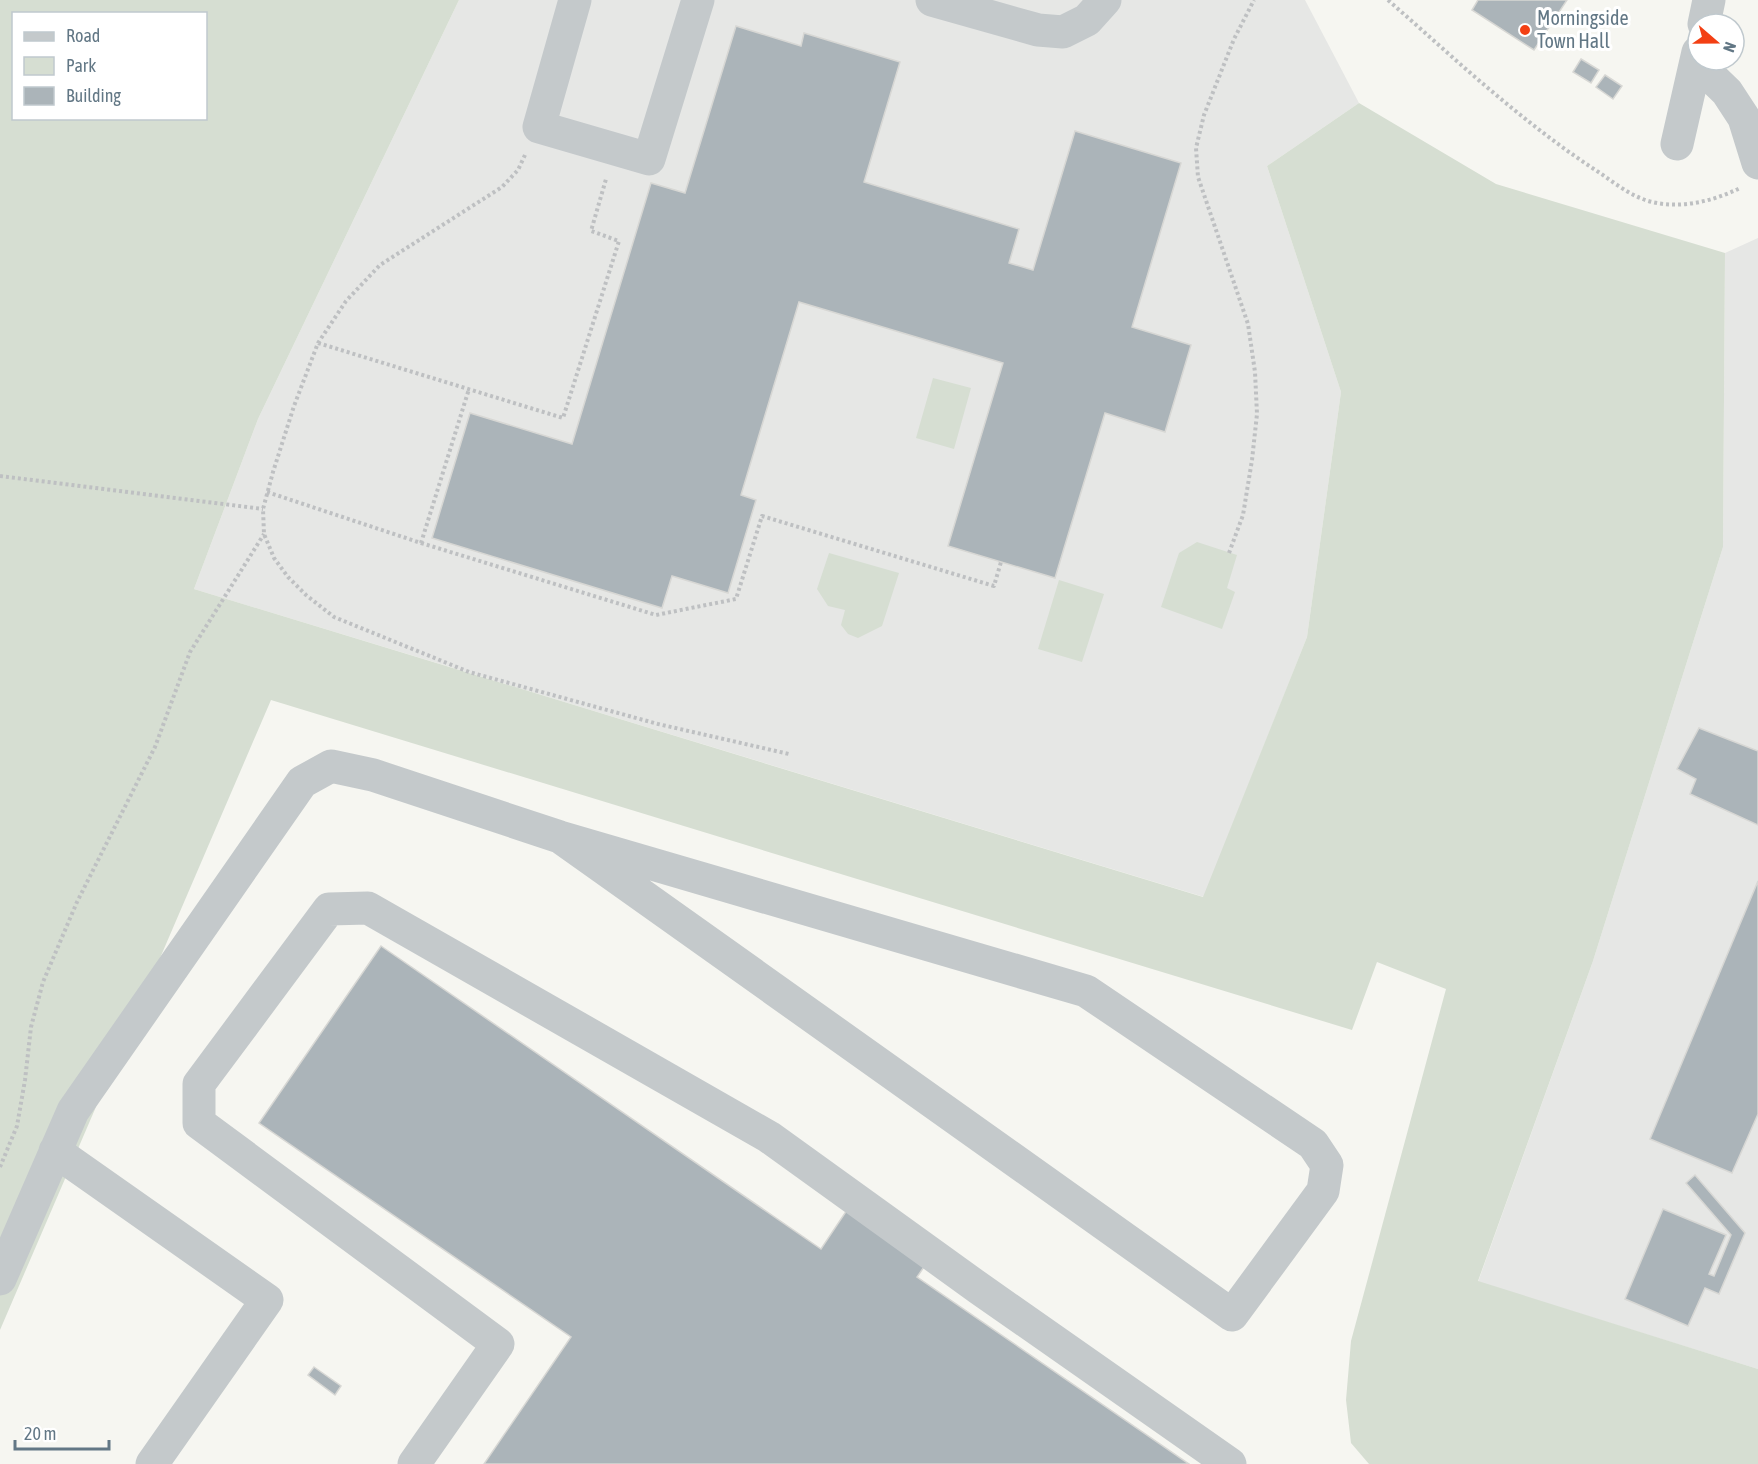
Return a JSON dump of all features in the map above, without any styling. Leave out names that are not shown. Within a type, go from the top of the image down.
[{"type":"street","points":[[575,0],[539,127],[649,159],[698,0]]},
{"type":"street","points":[[932,0],[1038,30],[1063,32],[1087,20],[1105,0]]},
{"type":"street","points":[[1677,144],[1694,72]]},
{"type":"street","points":[[1710,72],[1727,92],[1744,118],[1753,174]]},
{"type":"street","points":[[0,1279],[73,1111],[302,782],[331,766],[373,775],[560,837],[1086,991],[1312,1144],[1327,1165],[1323,1191],[1232,1315],[560,837]]},
{"type":"street","points":[[414,1464],[498,1344],[199,1123],[199,1084],[329,909],[368,908],[770,1137],[1230,1464]]},
{"type":"street","points":[[56,1151],[267,1300],[152,1464]]},
{"type":"path","points":[[1229,553],[1243,515],[1252,460],[1257,414],[1255,372],[1248,324],[1198,177],[1196,148],[1204,115],[1234,39],[1254,0]]},
{"type":"path","points":[[1388,0],[1490,89],[1572,155],[1633,195],[1652,202],[1673,204],[1703,202],[1727,195],[1753,174]]},
{"type":"path","points":[[539,127],[518,170],[502,187],[380,265],[346,301],[318,343],[294,406],[263,509],[264,534],[274,558],[288,577],[306,595],[334,617],[394,643],[469,672],[528,689],[658,724],[789,754]]},
{"type":"path","points":[[318,343],[563,418],[619,241],[591,231],[615,149]]},
{"type":"path","points":[[422,543],[469,389]]},
{"type":"path","points":[[0,476],[263,509]]},
{"type":"path","points":[[267,492],[422,543],[656,615],[736,599],[762,516],[994,586],[1001,562]]},
{"type":"path","points":[[0,1167],[17,1126],[31,1027],[44,982],[77,902],[156,747],[190,652],[264,534]]},
{"type":"shaded area","points":[[459,0],[1305,0],[1359,103],[1267,166],[1341,392],[1307,637],[1204,897],[194,589],[258,419]]},
{"type":"shaded area","points":[[1758,238],[1758,1369],[1478,1282],[1593,961],[1723,547],[1725,253]]},
{"type":"green space","points":[[0,0],[459,0],[258,419],[194,589],[1203,897],[1307,637],[1341,392],[1267,166],[1359,103],[1496,184],[1725,253],[1723,547],[1593,961],[1478,1281],[1758,1369],[1758,1464],[1369,1464],[1351,1443],[1346,1400],[1351,1341],[1446,989],[1377,962],[1352,1030],[271,700],[0,1330]]},
{"type":"green space","points":[[933,378],[971,388],[954,449],[916,438]]},
{"type":"green space","points":[[1197,542],[1237,555],[1227,588],[1235,592],[1222,629],[1161,607],[1179,553]]},
{"type":"green space","points":[[829,553],[899,573],[882,626],[858,638],[848,634],[841,625],[845,610],[828,606],[817,589]]},
{"type":"green space","points":[[1059,580],[1104,594],[1082,662],[1038,649]]},
{"type":"building","name":"Morningside Town Hall","points":[[1478,0],[1567,0],[1534,50],[1472,10]]},
{"type":"building","points":[[736,26],[801,46],[804,33],[900,62],[864,182],[1019,229],[1009,263],[1033,270],[1075,131],[1181,163],[1132,327],[1191,345],[1165,432],[1105,413],[1055,578],[948,546],[1003,363],[799,302],[741,495],[756,500],[728,593],[672,576],[662,608],[432,538],[470,413],[572,444],[651,183],[685,193]]},
{"type":"building","points":[[1581,59],[1599,70],[1591,83],[1573,72]]},
{"type":"building","points":[[1605,75],[1622,86],[1613,99],[1596,87]]},
{"type":"building","points":[[1699,728],[1758,751],[1758,825],[1690,794],[1696,779],[1677,769]]},
{"type":"building","points":[[1758,881],[1758,1114],[1732,1173],[1650,1139]]},
{"type":"building","points":[[381,946],[821,1249],[847,1210],[926,1264],[917,1277],[1189,1464],[484,1464],[571,1337],[259,1123]]},
{"type":"building","points":[[1695,1175],[1745,1233],[1719,1294],[1705,1288],[1688,1326],[1625,1299],[1663,1209],[1726,1235],[1709,1274],[1714,1276],[1731,1235],[1686,1183]]},
{"type":"building","points":[[314,1367],[341,1386],[335,1395],[308,1375]]},
{"type":"place","name":"Morningside Town Hall","points":[[1525,30]]}]
